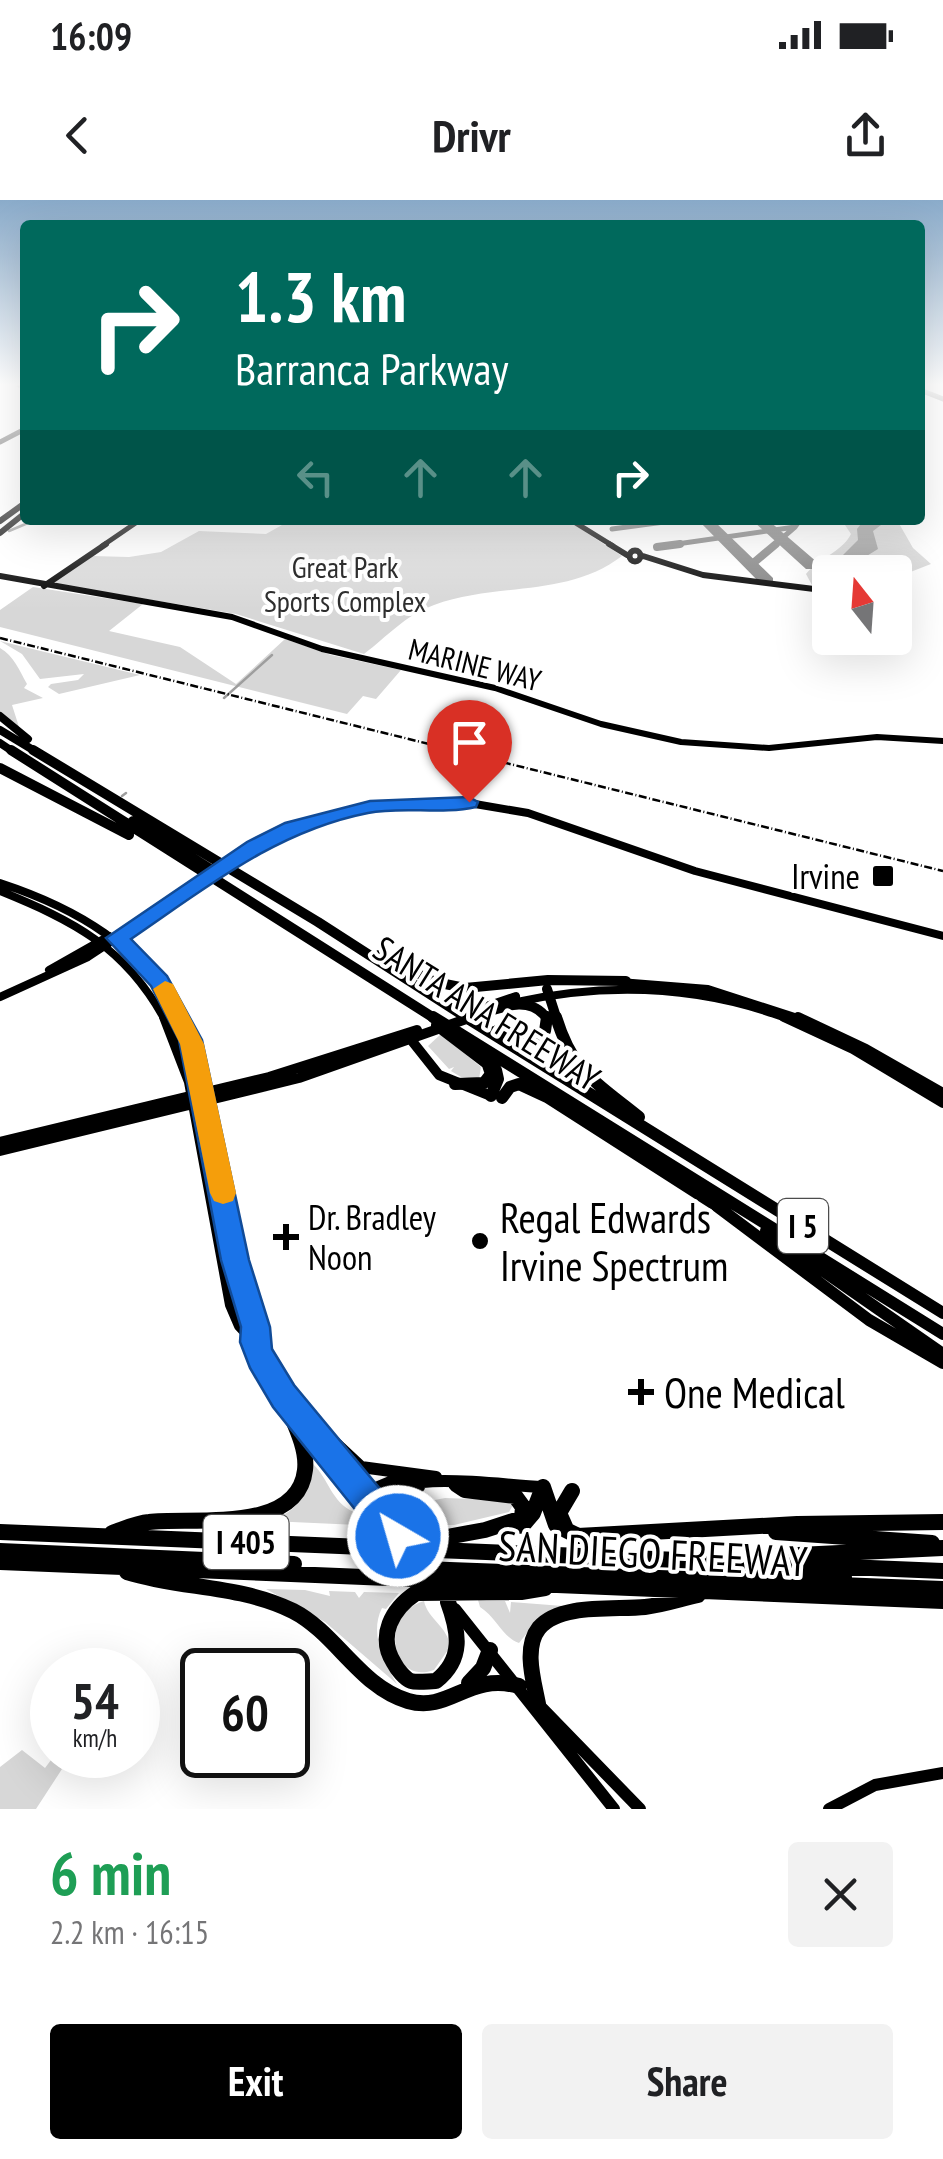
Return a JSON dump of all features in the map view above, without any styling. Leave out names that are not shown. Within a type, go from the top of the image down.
[{"type":"highway","points":[[0,716],[76,774],[74,780],[214,870]]},
{"type":"highway","name":"SANTA ANA FREEWAY","points":[[0,730],[318,922],[943,1313]]},
{"type":"highway","name":"SANTA ANA FREEWAY","points":[[0,743],[176,849],[943,1334]]},
{"type":"highway","points":[[0,768],[163,854],[176,849]]},
{"type":"highway","points":[[318,922],[417,974],[450,986],[481,988],[557,979],[626,981]]},
{"type":"highway","points":[[385,967],[510,1036],[536,1038],[548,1022],[543,1010],[526,1004],[475,1013]]},
{"type":"highway","points":[[548,992],[566,1050],[578,1068],[677,1148]]},
{"type":"highway","points":[[417,1004],[426,1016],[498,1074],[497,1097]]},
{"type":"highway","points":[[455,1084],[484,1083],[491,1074],[486,1062]]},
{"type":"highway","points":[[497,1097],[519,1084],[547,1097],[714,1204],[869,1320],[943,1363]]},
{"type":"highway","points":[[724,1196],[738,1210],[943,1354]]},
{"type":"highway","points":[[102,1536],[147,1522],[254,1516],[286,1504],[302,1484],[305,1467],[283,1396]]},
{"type":"highway","points":[[464,1483],[464,1490],[515,1496],[524,1513],[510,1527]]},
{"type":"highway","points":[[394,1542],[525,1524],[543,1488]]},
{"type":"highway","points":[[543,1488],[555,1526],[564,1534],[578,1536],[904,1520],[943,1522]]},
{"type":"highway","points":[[572,1491],[560,1509],[559,1518],[566,1530],[578,1536]]},
{"type":"highway","points":[[742,1528],[943,1546]]},
{"type":"highway","name":"SAN DIEGO FREEWAY","points":[[0,1532],[394,1542],[563,1556],[943,1571]]},
{"type":"highway","points":[[689,1561],[943,1546]]},
{"type":"highway","points":[[0,1552],[943,1586]]},
{"type":"highway","points":[[563,1556],[943,1586]]},
{"type":"highway","name":"SAN DIEGO FREEWAY","points":[[0,1562],[943,1600]]},
{"type":"highway","points":[[116,1567],[150,1581],[258,1597],[286,1607],[315,1625],[399,1698],[432,1704],[486,1681],[519,1686]]},
{"type":"highway","points":[[448,1602],[456,1625],[457,1656],[442,1678],[415,1683],[402,1676],[391,1662],[386,1644],[389,1621],[397,1606],[412,1595],[465,1590],[522,1592],[566,1584]]},
{"type":"highway","points":[[535,1703],[530,1650],[537,1631],[553,1618],[573,1611],[646,1607],[717,1591]]},
{"type":"highway","points":[[457,1695],[482,1670],[488,1647]]},
{"type":"main road","points":[[44,585],[131,525]]},
{"type":"main road","points":[[579,525],[627,555],[640,554]]},
{"type":"main road","points":[[587,525],[605,539],[702,575],[812,589]]},
{"type":"main road","name":"MARINE WAY","points":[[0,575],[229,613],[330,648],[504,688],[668,740],[731,748],[783,748],[877,737],[943,739]]},
{"type":"main road","points":[[0,993],[110,939],[289,824],[334,809],[400,798],[453,797],[556,816],[752,884],[943,934]]},
{"type":"main road","points":[[0,883],[67,907],[110,939],[159,999],[178,1038],[198,1099],[228,1293],[242,1333],[254,1342],[283,1396],[367,1496],[386,1512],[394,1542],[535,1703],[635,1804],[650,1809]]},
{"type":"main road","points":[[0,890],[110,939]]},
{"type":"main road","points":[[0,1151],[198,1099],[548,992],[626,981],[706,987],[776,1005],[833,1030],[943,1093]]},
{"type":"main road","points":[[548,992],[656,990],[744,1004],[821,1032],[943,1103]]},
{"type":"main road","points":[[408,1036],[432,1068],[455,1084],[497,1097]]},
{"type":"main road","points":[[0,1142],[198,1099]]},
{"type":"main road","points":[[314,1434],[330,1438],[361,1467],[434,1480],[543,1488]]},
{"type":"main road","points":[[367,1496],[400,1483],[434,1480]]},
{"type":"main road","points":[[386,1512],[398,1494],[434,1480]]},
{"type":"main road","points":[[535,1703],[540,1720],[614,1809]]},
{"type":"main road","points":[[829,1809],[875,1784],[943,1773]]},
{"type":"green space","name":"Great Park Sports Complex","points":[[282,525],[575,525],[622,556],[601,569],[555,584],[434,605],[405,621],[364,654],[236,614],[57,584],[55,580],[93,556],[129,557],[161,552],[199,531],[266,534]]},
{"type":"green space","points":[[845,525],[900,525],[913,548],[931,564],[912,571],[912,555],[829,555],[851,534]]},
{"type":"green space","points":[[33,587],[143,604],[109,631],[180,647],[236,684],[285,639],[331,655],[401,670],[376,699],[363,696],[347,714],[0,627],[0,610]]},
{"type":"green space","points":[[0,641],[140,675],[59,694],[48,687],[78,680],[84,674],[40,679],[22,654]]},
{"type":"green space","points":[[0,648],[16,664],[27,684],[24,688],[43,698],[12,705],[20,730],[0,712]]},
{"type":"green space","points":[[441,1034],[481,1067],[479,1079],[461,1077],[451,1071],[454,1067],[449,1069],[428,1046]]},
{"type":"green space","points":[[313,1464],[340,1502],[354,1512],[358,1525],[270,1521],[301,1500]]},
{"type":"green space","points":[[445,1498],[502,1500],[513,1505],[509,1512],[454,1525],[418,1525],[409,1512],[410,1505]]},
{"type":"green space","points":[[266,1589],[305,1590],[330,1596],[329,1591],[355,1592],[359,1598],[364,1592],[399,1593],[386,1609],[382,1608],[377,1628],[383,1657],[397,1684],[325,1622]]},
{"type":"green space","points":[[478,1600],[505,1601],[510,1613],[511,1602],[563,1606],[539,1618],[519,1643],[480,1607]]},
{"type":"green space","points":[[424,1601],[450,1647],[434,1670],[419,1672],[400,1659],[396,1633],[410,1608]]},
{"type":"green space","points":[[22,1750],[30,1756],[30,1778],[56,1778],[36,1809],[0,1809],[0,1767]]},
{"type":"shaded area","points":[[860,525],[881,525],[873,531],[878,549],[868,555],[843,555],[858,540]]},
{"type":"waterway","points":[[9,531],[23,525]]},
{"type":"waterway","points":[[224,698],[272,655]]},
{"type":"waterway","points":[[122,796],[126,793]]},
{"type":"taxiway","points":[[612,529],[642,525]]},
{"type":"taxiway","points":[[663,546],[795,527]]},
{"type":"taxiway","points":[[773,546],[795,527]]},
{"type":"taxiway","points":[[657,547],[680,544]]},
{"type":"taxiway","points":[[751,565],[776,544]]},
{"type":"runway","points":[[710,525],[767,581]]},
{"type":"runway","points":[[765,525],[812,566]]},
{"type":"railway","points":[[0,638],[943,871]]},
{"type":"slow traffic","points":[[165,989],[192,1044],[223,1193]]},
{"type":"place","name":"Irvine","points":[[883,876]]},
{"type":"place","name":"Dr. Bradley Noon","points":[[286,1237]]},
{"type":"place","name":"Regal Edwards Irvine Spectrum","points":[[480,1241]]},
{"type":"place","name":"One Medical","points":[[641,1392]]},
{"type":"route","points":[[398,1536],[283,1396],[260,1358],[254,1342],[256,1327],[235,1260],[190,1040],[159,981],[117,938],[254,846],[292,828],[370,806],[469,802]]}]
